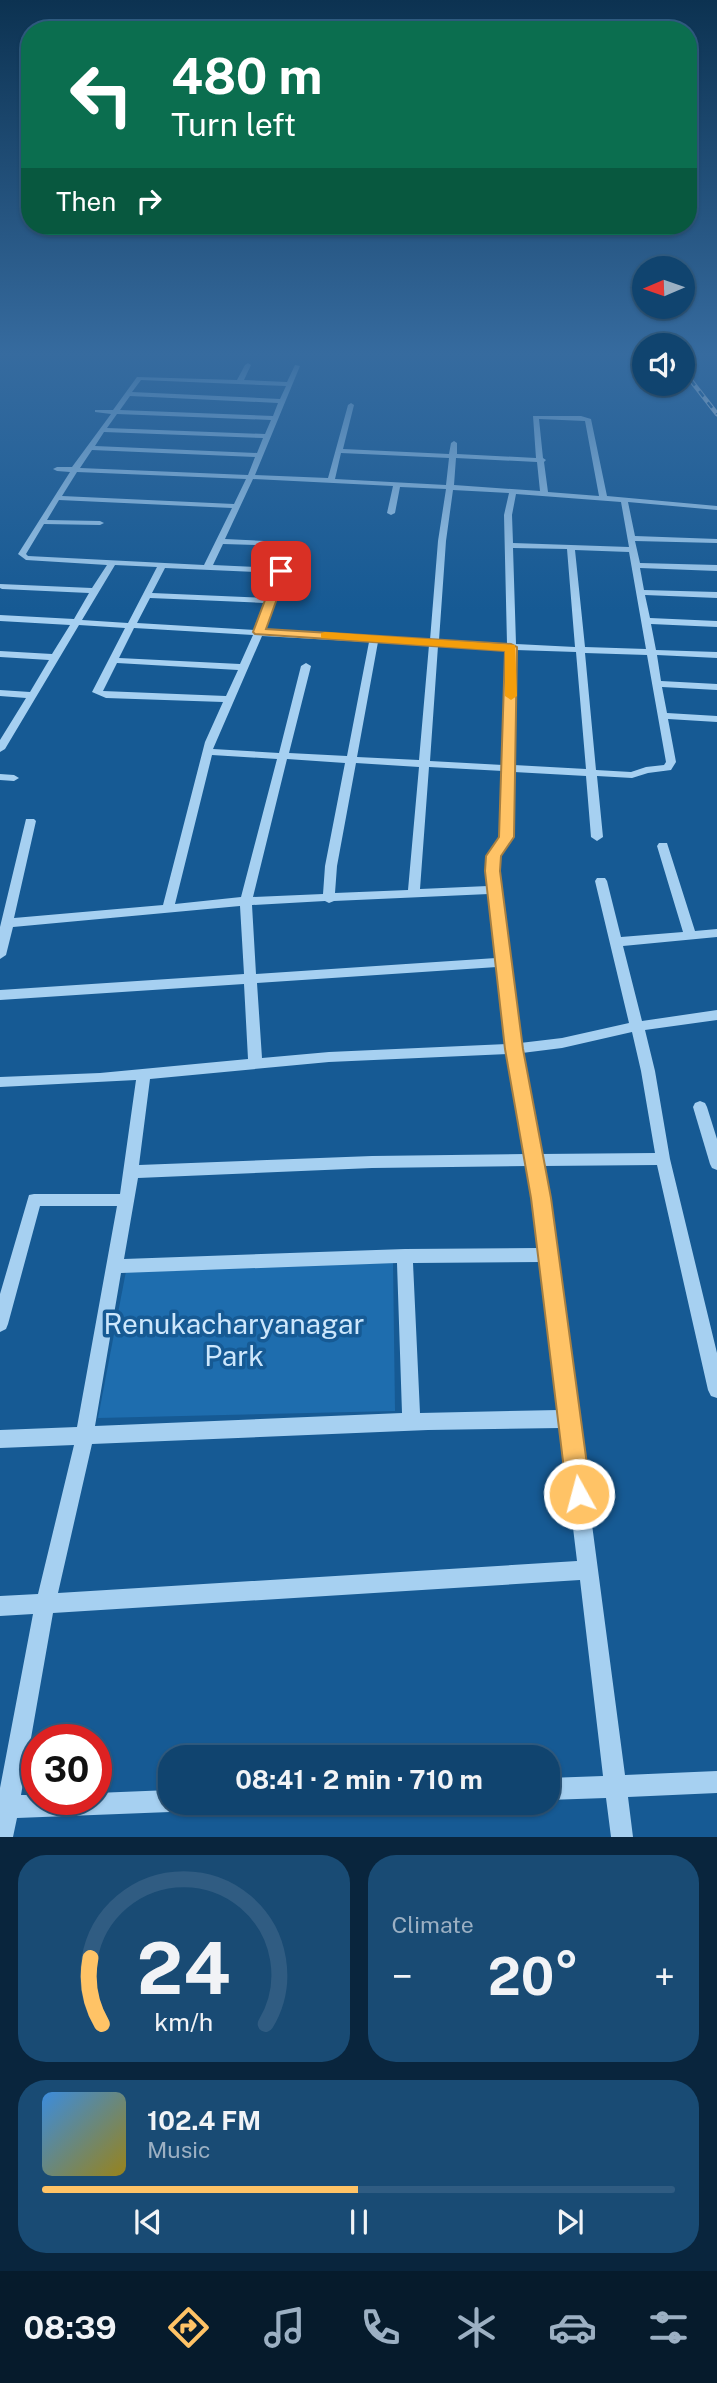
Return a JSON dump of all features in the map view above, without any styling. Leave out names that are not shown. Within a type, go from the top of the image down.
[{"type":"street","points":[[96,439],[22,557],[281,571]]},
{"type":"street","points":[[207,568],[267,439]]},
{"type":"street","points":[[331,479],[341,439]]},
{"type":"street","points":[[539,439],[544,493]]},
{"type":"street","points":[[592,439],[603,497]]},
{"type":"street","points":[[414,894],[442,541],[451,487],[454,443]]},
{"type":"street","points":[[90,448],[260,455]]},
{"type":"street","points":[[338,451],[542,460]]},
{"type":"street","points":[[57,469],[331,479],[603,497],[717,508]]},
{"type":"street","points":[[391,513],[397,483]]},
{"type":"street","points":[[513,491],[508,515],[511,647],[506,837],[493,856],[495,890],[514,1049],[548,1255],[622,1837]]},
{"type":"street","points":[[57,498],[237,506]]},
{"type":"street","points":[[208,752],[632,775],[671,765],[624,499]]},
{"type":"street","points":[[42,522],[100,523]]},
{"type":"street","points":[[631,538],[717,541]]},
{"type":"street","points":[[168,908],[208,752],[259,632],[289,550],[288,545],[220,541]]},
{"type":"street","points":[[508,545],[634,550]]},
{"type":"street","points":[[571,547],[597,837]]},
{"type":"street","points":[[0,749],[5,733],[32,695],[111,563]]},
{"type":"street","points":[[162,565],[98,689],[100,694],[229,699]]},
{"type":"street","points":[[636,565],[717,568]]},
{"type":"street","points":[[2,586],[94,591]]},
{"type":"street","points":[[642,592],[717,595]]},
{"type":"street","points":[[147,595],[270,601]]},
{"type":"street","points":[[0,618],[511,647],[717,655]]},
{"type":"street","points":[[647,621],[717,624]]},
{"type":"street","points":[[329,899],[331,866],[374,639]]},
{"type":"street","points":[[0,654],[54,657]]},
{"type":"street","points":[[113,660],[243,667]]},
{"type":"street","points":[[256,1064],[246,901],[306,666]]},
{"type":"street","points":[[658,684],[717,687]]},
{"type":"street","points":[[0,693],[32,695]]},
{"type":"street","points":[[664,716],[717,719]]},
{"type":"street","points":[[0,777],[14,778]]},
{"type":"street","points":[[0,955],[30,821]]},
{"type":"street","points":[[663,846],[690,936]]},
{"type":"street","points":[[601,881],[637,1026],[663,1159],[717,1390]]},
{"type":"street","points":[[7,923],[246,901],[495,890]]},
{"type":"street","points":[[616,942],[717,933]]},
{"type":"street","points":[[0,995],[504,962]]},
{"type":"street","points":[[0,1082],[329,1057],[514,1049],[562,1043],[637,1026],[717,1015]]},
{"type":"street","points":[[2,1837],[4,1807],[45,1604],[85,1435],[131,1172],[144,1073]]},
{"type":"street","points":[[700,1107],[717,1164]]},
{"type":"street","points":[[131,1172],[265,1165],[663,1159]]},
{"type":"street","points":[[0,1324],[34,1199],[126,1200]]},
{"type":"street","points":[[115,1266],[405,1256],[548,1255]]},
{"type":"street","points":[[405,1256],[411,1422]]},
{"type":"street","points":[[0,1439],[411,1422],[569,1419]]},
{"type":"street","points":[[0,1606],[589,1570]]},
{"type":"street","points":[[560,1789],[717,1782]]},
{"type":"street","points":[[4,1807],[158,1801]]},
{"type":"green space","name":"Renukacharyanagar Park","points":[[393,1263],[395,1411],[98,1418],[127,1266]]},
{"type":"slow traffic","points":[[325,636],[511,647],[511,696]]},
{"type":"route","points":[[281,571],[259,632],[511,647],[506,837],[493,856],[492,871],[514,1049],[541,1198],[579,1494]]}]
